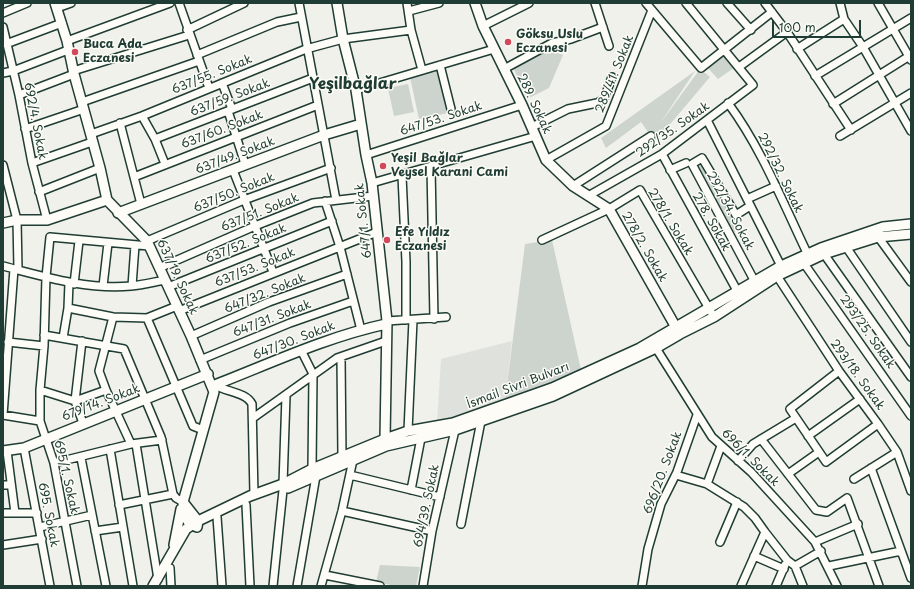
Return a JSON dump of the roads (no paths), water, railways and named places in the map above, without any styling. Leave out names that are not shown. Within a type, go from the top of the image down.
[{"type":"street","points":[[3,13],[27,3]]},
{"type":"street","points":[[56,6],[71,3]]},
{"type":"street","points":[[3,73],[13,71],[67,46],[170,3]]},
{"type":"street","points":[[179,3],[208,88]]},
{"type":"street","points":[[19,95],[73,73],[188,32],[244,3]]},
{"type":"street","points":[[299,3],[306,49],[331,168],[336,200]]},
{"type":"street","name":"647/1. Sokak","points":[[337,3],[343,39],[356,90],[372,183],[386,323],[385,439]]},
{"type":"street","points":[[422,70],[411,30],[408,7],[439,3]]},
{"type":"street","name":"289. Sokak","points":[[475,3],[483,26],[522,105],[546,160],[573,186]]},
{"type":"street","points":[[483,26],[519,5],[529,3]]},
{"type":"street","points":[[595,3],[609,46]]},
{"type":"street","points":[[646,3],[701,68],[726,50],[772,12]]},
{"type":"street","points":[[686,3],[739,67],[787,32]]},
{"type":"street","points":[[727,3],[751,30]]},
{"type":"street","points":[[765,3],[787,32],[851,130]]},
{"type":"street","points":[[840,3],[844,19],[863,47],[911,131]]},
{"type":"street","points":[[834,104],[910,57],[878,3]]},
{"type":"street","name":"637/19. Sokak","points":[[56,6],[100,168],[107,200],[148,243],[191,336],[200,360],[213,385],[214,392],[183,502],[185,517],[195,524]]},
{"type":"street","name":"289/41. Sokak","points":[[546,160],[606,126],[652,10]]},
{"type":"street","points":[[25,129],[198,58],[277,22],[301,17]]},
{"type":"street","points":[[815,76],[911,18]]},
{"type":"street","points":[[797,49],[844,19]]},
{"type":"street","points":[[6,44],[62,24]]},
{"type":"street","points":[[504,69],[552,43],[571,39],[603,28]]},
{"type":"street","name":"692/4. Sokak","points":[[3,30],[19,95],[32,163],[47,220]]},
{"type":"street","name":"637/55. Sokak","points":[[32,163],[91,138],[120,123],[142,116],[306,49],[343,39],[411,30]]},
{"type":"street","points":[[356,90],[494,49]]},
{"type":"street","points":[[440,65],[451,109]]},
{"type":"street","name":"292/35. Sokak","points":[[588,196],[662,154],[753,85],[739,67]]},
{"type":"street","points":[[532,127],[568,109],[597,103],[604,99],[612,77]]},
{"type":"street","name":"637/59. Sokak","points":[[155,139],[313,78]]},
{"type":"street","points":[[222,83],[230,110],[235,136],[245,164]]},
{"type":"street","points":[[840,136],[911,93]]},
{"type":"street","name":"292/32. Sokak","points":[[728,103],[745,126],[776,186],[806,258]]},
{"type":"street","name":"637/60. Sokak","points":[[134,176],[318,105]]},
{"type":"street","name":"647/53. Sokak","points":[[366,155],[522,105]]},
{"type":"street","points":[[142,116],[155,139],[165,164]]},
{"type":"street","name":"292/34. Sokak","points":[[707,120],[750,206],[736,215],[702,158],[692,164],[754,280]]},
{"type":"street","points":[[120,123],[141,204]]},
{"type":"street","name":"637/49. Sokak","points":[[118,213],[324,135],[361,124]]},
{"type":"street","points":[[372,183],[402,176],[536,136]]},
{"type":"street","points":[[573,186],[651,136]]},
{"type":"street","name":"278. Sokak","points":[[662,154],[742,299]]},
{"type":"street","points":[[670,170],[686,163]]},
{"type":"street","points":[[3,165],[17,220],[16,269],[6,330],[8,342],[3,415],[40,421]]},
{"type":"street","points":[[431,167],[434,319]]},
{"type":"street","points":[[39,192],[100,168]]},
{"type":"street","name":"637/50. Sokak","points":[[148,243],[244,200],[331,168]]},
{"type":"street","points":[[233,170],[273,272]]},
{"type":"street","points":[[402,176],[409,320],[408,431]]},
{"type":"street","name":"278/2. Sokak","points":[[573,186],[609,209],[678,330]]},
{"type":"street","points":[[747,199],[776,186]]},
{"type":"street","name":"278/1. Sokak","points":[[542,240],[609,209],[640,190],[714,317]]},
{"type":"street","name":"637/51. Sokak","points":[[159,268],[255,226],[313,203],[373,196]]},
{"type":"street","points":[[3,223],[17,220],[47,220],[107,200]]},
{"type":"street","points":[[325,201],[340,247],[361,330]]},
{"type":"street","points":[[750,206],[781,266]]},
{"type":"street","name":"637/52. Sokak","points":[[3,266],[72,283],[103,286],[132,286],[166,283],[264,248],[332,220]]},
{"type":"street","name":"İsmail Sivri Bulvarı","points":[[876,233],[882,227],[911,224]]},
{"type":"street","name":"637/53. Sokak","points":[[147,318],[178,308],[377,232]]},
{"type":"street","points":[[876,233],[911,282]]},
{"type":"street","name":"İsmail Sivri Bulvarı","points":[[195,524],[204,522],[246,505],[314,473],[342,457],[385,439],[408,431],[480,417],[553,396],[654,345],[736,290],[781,266],[876,233],[911,234]]},
{"type":"street","name":"695/1. Sokak","points":[[77,586],[54,463],[40,421],[40,390],[44,346],[46,277],[50,237],[78,241]]},
{"type":"street","points":[[62,338],[78,241],[135,245],[148,243]]},
{"type":"street","points":[[103,286],[108,243]]},
{"type":"street","points":[[844,244],[911,342]]},
{"type":"street","name":"İsmail Sivri Bulvarı","points":[[678,330],[714,317],[806,258],[824,254],[844,244]]},
{"type":"street","points":[[132,286],[135,245]]},
{"type":"street","points":[[824,254],[911,377]]},
{"type":"street","name":"293/25. Sokak","points":[[806,258],[911,416]]},
{"type":"street","name":"647/32. Sokak","points":[[191,336],[269,302],[347,274]]},
{"type":"street","name":"293/18. Sokak","points":[[777,276],[839,371],[897,452],[911,491]]},
{"type":"street","name":"647/31. Sokak","points":[[200,360],[290,323],[353,301]]},
{"type":"street","points":[[68,308],[112,317],[147,318],[175,387],[193,426],[203,430]]},
{"type":"street","points":[[112,317],[99,370],[106,390],[133,444],[146,499],[157,584]]},
{"type":"street","points":[[386,323],[446,317]]},
{"type":"street","name":"647/30. Sokak","points":[[213,385],[301,350],[386,323]]},
{"type":"street","points":[[44,335],[106,344],[124,349],[162,440],[173,494],[176,498],[183,502],[172,555]]},
{"type":"street","points":[[82,341],[75,401],[83,423]]},
{"type":"street","points":[[253,418],[286,396],[313,374],[341,357],[386,341]]},
{"type":"street","points":[[8,342],[44,346]]},
{"type":"street","name":"696/1. Sokak","points":[[654,345],[712,437],[751,472],[815,542],[829,566],[838,586]]},
{"type":"street","points":[[297,586],[314,473],[313,374],[301,350]]},
{"type":"street","points":[[341,357],[342,457]]},
{"type":"street","points":[[839,371],[790,409],[826,462],[878,424]]},
{"type":"street","name":"679/14. Sokak","points":[[5,451],[24,448],[208,374]]},
{"type":"street","points":[[213,385],[249,399],[252,404],[254,495]]},
{"type":"street","points":[[40,390],[75,401],[106,390]]},
{"type":"street","points":[[274,586],[283,487],[286,396]]},
{"type":"street","points":[[808,436],[860,399]]},
{"type":"street","name":"696/20. Sokak","points":[[642,586],[648,549],[661,504],[676,475],[697,415]]},
{"type":"street","points":[[461,524],[480,417]]},
{"type":"street","name":"İsmail Sivri Bulvarı","points":[[314,473],[354,460],[386,446],[455,430],[480,417]]},
{"type":"street","points":[[738,461],[753,444],[796,418]]},
{"type":"street","name":"694/39. Sokak","points":[[423,586],[432,531],[455,430]]},
{"type":"street","points":[[411,490],[421,438]]},
{"type":"street","points":[[761,439],[816,510],[827,512],[847,498],[858,524],[868,558],[879,586]]},
{"type":"street","points":[[54,463],[80,458],[110,448],[162,440]]},
{"type":"street","points":[[707,484],[721,446]]},
{"type":"street","name":"695. Sokak","points":[[24,448],[50,586]]},
{"type":"street","points":[[110,448],[133,586]]},
{"type":"street","points":[[5,451],[15,513]]},
{"type":"street","points":[[788,474],[819,452]]},
{"type":"street","points":[[854,479],[897,452]]},
{"type":"street","points":[[80,458],[106,586]]},
{"type":"street","points":[[321,586],[342,511],[354,460]]},
{"type":"street","points":[[871,468],[911,578]]},
{"type":"street","points":[[676,475],[707,484],[737,502],[755,518],[787,560],[795,566],[803,586]]},
{"type":"street","points":[[350,476],[440,497]]},
{"type":"street","points":[[3,484],[11,485]]},
{"type":"street","name":"İsmail Sivri Bulvarı","points":[[157,584],[186,528],[254,495],[283,487]]},
{"type":"street","points":[[119,505],[173,494]]},
{"type":"street","points":[[720,542],[737,502]]},
{"type":"street","points":[[246,505],[250,586]]},
{"type":"street","points":[[342,511],[432,531]]},
{"type":"street","points":[[3,513],[37,513]]},
{"type":"street","points":[[40,527],[92,515]]},
{"type":"street","points":[[217,517],[222,586]]},
{"type":"street","name":"İsmail Sivri Bulvarı","points":[[157,584],[170,568],[195,524]]},
{"type":"street","points":[[815,542],[858,524]]},
{"type":"street","points":[[96,531],[123,527]]},
{"type":"street","points":[[741,586],[765,532]]},
{"type":"street","points":[[3,545],[42,539]]},
{"type":"street","points":[[795,566],[820,551]]},
{"type":"street","points":[[829,566],[902,551]]},
{"type":"street","points":[[754,556],[784,570]]},
{"type":"street","points":[[776,586],[787,560]]},
{"type":"street","points":[[170,568],[171,586]]},
{"type":"street","points":[[325,575],[380,586]]},
{"type":"place","name":"Göksu Uslu Eczanesi","points":[[508,42]]},
{"type":"place","name":"Buca Ada Eczanesi","points":[[75,52]]},
{"type":"place","name":"Yeşil Bağlar Veysel Karani Cami","points":[[383,166]]},
{"type":"place","name":"Efe Yıldız Eczanesi","points":[[387,240]]},
{"type":"district","name":"Yeşilbağlar","points":[[353,85]]}]
